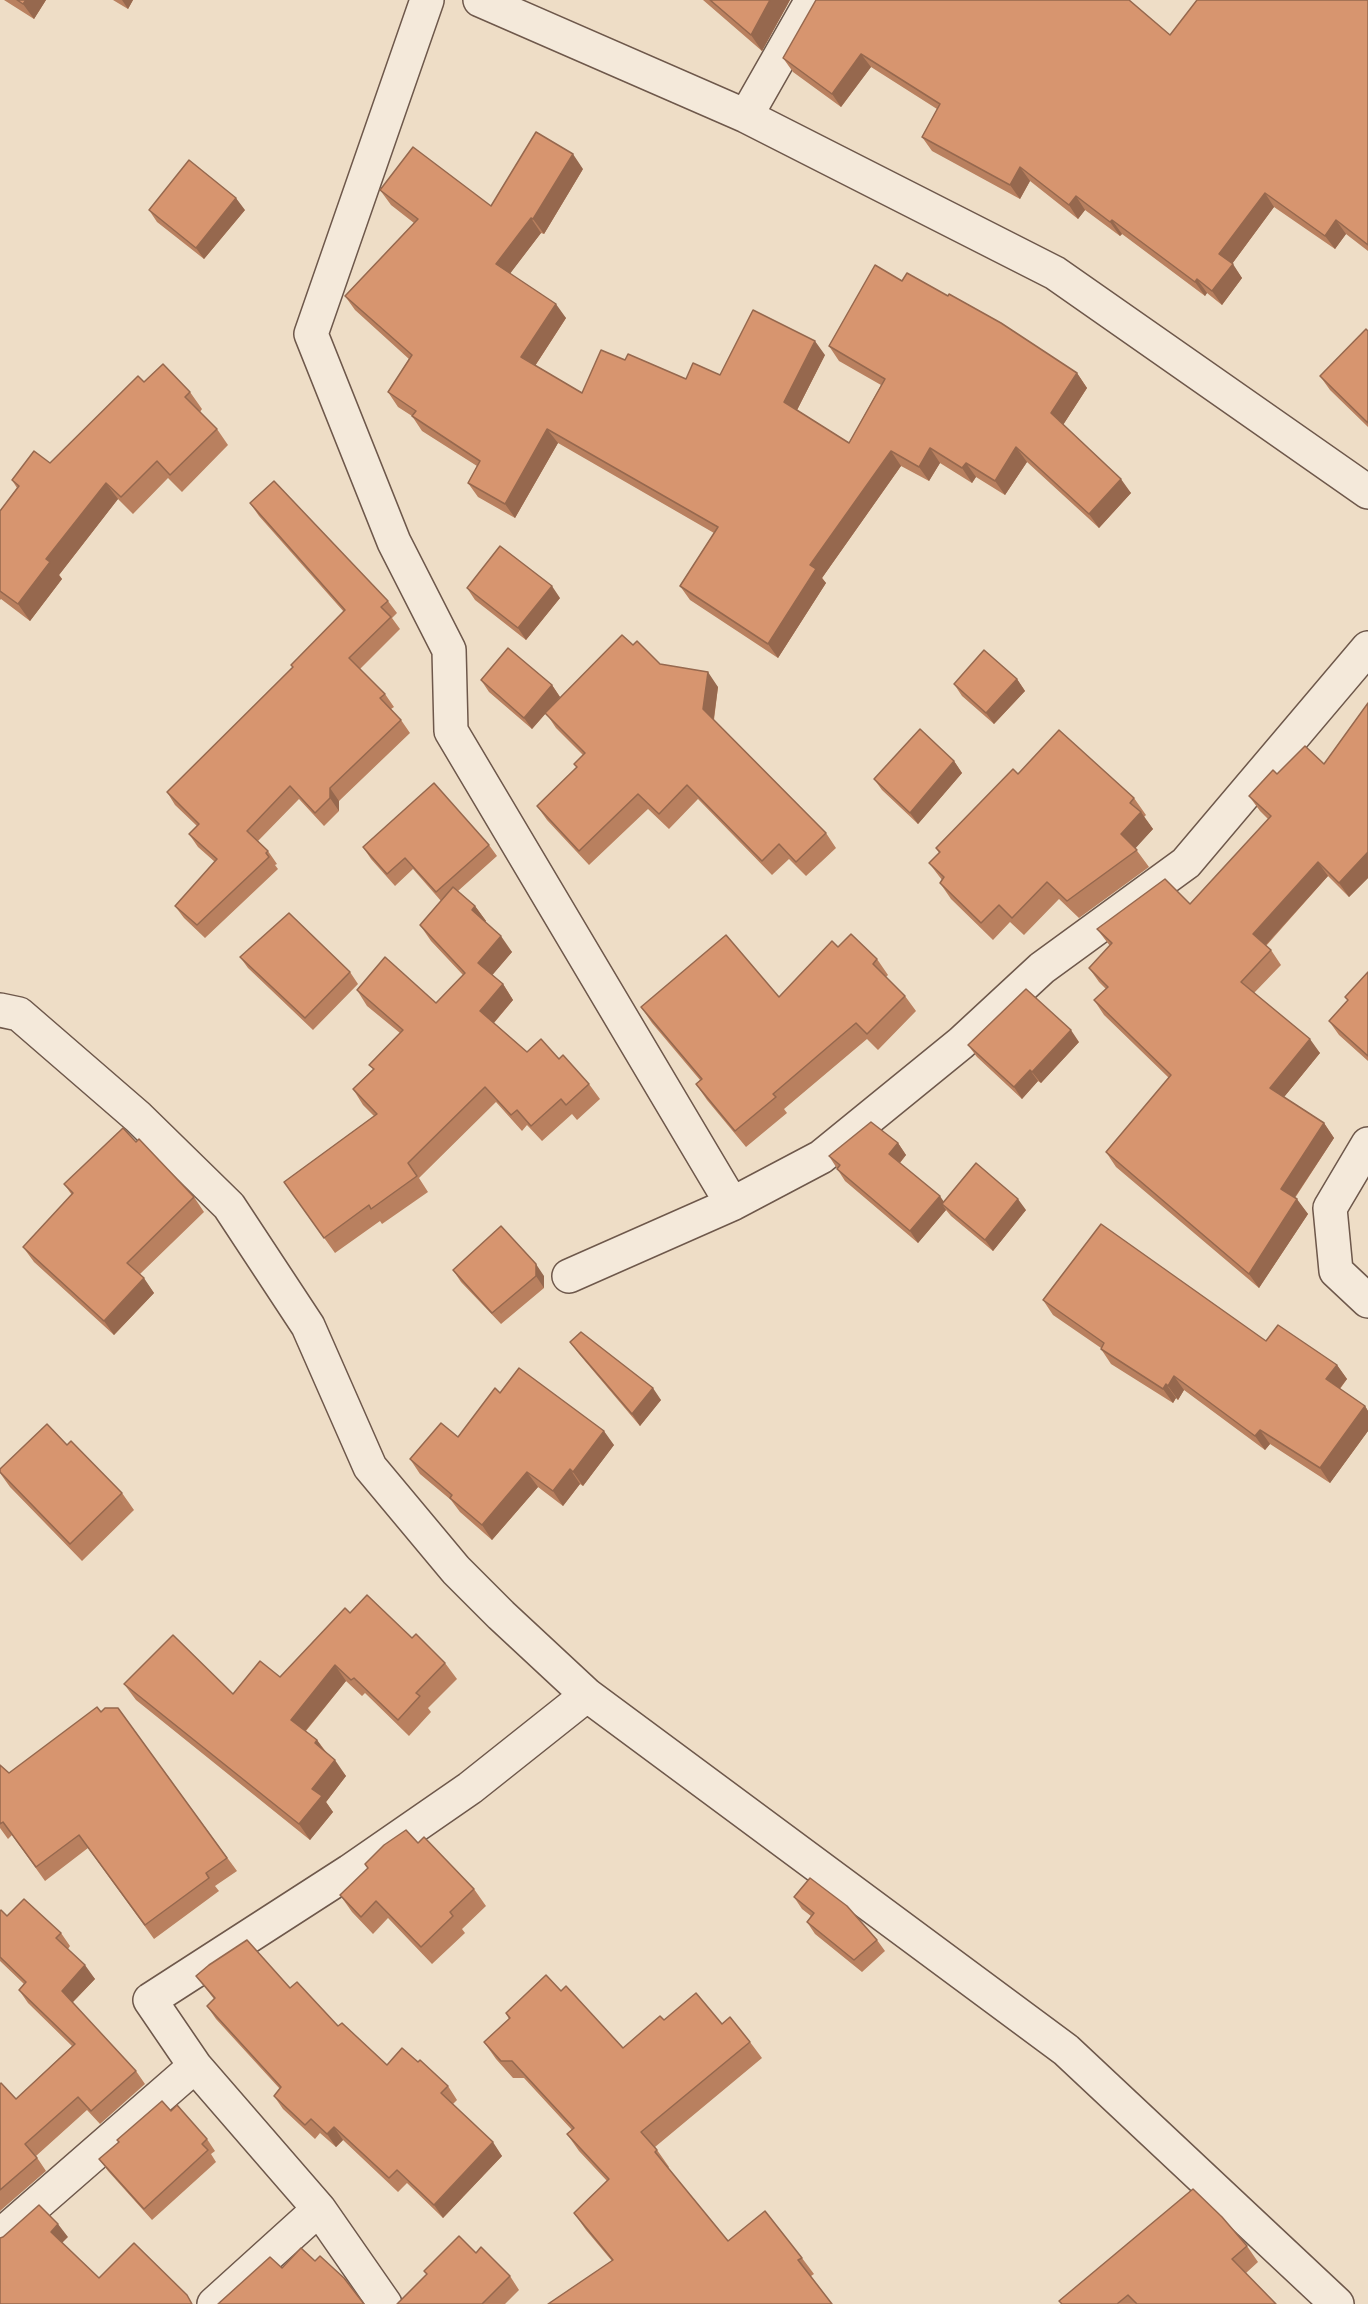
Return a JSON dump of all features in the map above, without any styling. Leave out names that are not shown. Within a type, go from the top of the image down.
[{"type":"street","points":[[427,0],[311,334],[394,542],[448,650],[451,731],[732,1204]]},
{"type":"street","points":[[480,0],[746,116],[1055,273],[1368,492]]},
{"type":"street","points":[[746,116],[812,0]]},
{"type":"street","points":[[569,1276],[732,1204],[821,1157],[961,1043],[1042,968],[1186,862],[1368,648]]},
{"type":"street","points":[[0,1010],[19,1014],[138,1117],[229,1206],[308,1326],[370,1467],[456,1570],[587,1695],[1065,2050],[1337,2304]]},
{"type":"street","points":[[1368,1144],[1330,1208],[1336,1271],[1368,1300]]},
{"type":"street","points":[[385,2304],[319,2209],[195,2066],[150,2000],[350,1871],[470,1788],[587,1695]]},
{"type":"street","points":[[0,2236],[195,2066]]},
{"type":"street","points":[[213,2304],[319,2209]]},
{"type":"building","points":[[710,0],[770,0],[751,35]]},
{"type":"building","points":[[816,0],[1129,0],[1170,35],[1197,0],[1368,0],[1368,245],[1336,220],[1325,236],[1265,193],[1219,254],[1233,264],[1212,291],[1197,279],[1195,282],[1076,196],[1069,205],[1020,167],[1010,185],[922,137],[940,104],[861,54],[832,94],[783,58]]},
{"type":"building","points":[[536,132],[573,154],[533,219],[531,218],[496,264],[556,304],[521,357],[582,393],[601,350],[625,360],[628,354],[686,379],[693,363],[720,375],[753,310],[815,341],[784,402],[849,443],[885,379],[829,346],[875,265],[902,281],[907,273],[948,296],[949,294],[1001,323],[1077,373],[1051,413],[1121,479],[1089,514],[1016,447],[995,481],[966,463],[962,468],[930,448],[919,467],[891,451],[810,565],[816,569],[768,644],[680,586],[718,527],[547,429],[505,504],[468,483],[480,461],[412,416],[416,411],[388,392],[412,355],[345,296],[418,219],[380,190],[413,147],[491,206]]},
{"type":"building","points":[[189,160],[236,198],[196,248],[149,210]]},
{"type":"building","points":[[1366,329],[1368,331],[1368,423],[1320,376]]},
{"type":"building","points":[[163,364],[190,392],[185,397],[217,429],[170,475],[157,461],[121,497],[106,483],[46,559],[50,562],[18,604],[0,591],[0,511],[19,486],[12,480],[34,451],[50,463],[138,376],[144,382]]},
{"type":"building","points":[[274,481],[388,601],[381,607],[391,617],[349,658],[385,694],[380,698],[401,720],[330,788],[330,798],[315,813],[290,786],[247,831],[268,851],[266,853],[269,857],[197,925],[175,906],[217,859],[189,834],[199,824],[167,792],[293,667],[291,665],[345,610],[250,503]]},
{"type":"building","points":[[500,546],[552,586],[518,628],[467,588]]},
{"type":"building","points":[[622,635],[633,645],[637,641],[660,664],[708,672],[703,709],[826,833],[796,862],[779,844],[762,861],[687,785],[659,814],[638,794],[579,851],[537,806],[577,767],[574,764],[585,753],[545,713]]},
{"type":"building","points":[[508,648],[552,685],[524,718],[481,680]]},
{"type":"building","points":[[984,650],[1017,679],[986,713],[954,684]]},
{"type":"building","points":[[1368,703],[1368,852],[1339,883],[1318,862],[1253,934],[1271,950],[1241,982],[1310,1039],[1270,1088],[1324,1123],[1281,1189],[1297,1199],[1249,1274],[1106,1152],[1171,1075],[1094,1000],[1108,987],[1089,968],[1112,943],[1097,929],[1165,879],[1190,904],[1271,816],[1249,796],[1273,770],[1277,774],[1305,746],[1324,764]]},
{"type":"building","points":[[920,729],[954,761],[910,813],[874,779]]},
{"type":"building","points":[[1059,730],[1134,798],[1130,803],[1141,812],[1121,834],[1137,850],[1067,901],[1047,882],[1012,918],[999,905],[981,923],[940,883],[944,877],[929,863],[940,852],[936,848],[1013,769],[1018,774]]},
{"type":"building","points":[[434,783],[489,845],[436,892],[405,858],[387,874],[363,847]]},
{"type":"building","points":[[453,887],[475,906],[472,910],[501,936],[478,963],[503,984],[480,1011],[527,1052],[541,1039],[559,1059],[563,1055],[589,1084],[566,1105],[561,1099],[531,1126],[517,1110],[511,1115],[485,1087],[408,1163],[417,1176],[371,1209],[369,1205],[324,1238],[284,1182],[377,1114],[353,1089],[374,1069],[369,1065],[403,1030],[357,990],[385,957],[436,1003],[465,973],[420,925]]},
{"type":"building","points":[[289,913],[350,972],[305,1018],[240,957]]},
{"type":"building","points":[[851,934],[877,959],[873,964],[905,996],[867,1034],[856,1023],[773,1094],[776,1097],[735,1131],[696,1084],[702,1079],[641,1007],[726,935],[779,997],[832,941],[838,947]]},
{"type":"building","points":[[1368,972],[1368,1056],[1329,1021],[1348,1000],[1345,997]]},
{"type":"building","points":[[1026,989],[1071,1030],[1032,1072],[1030,1070],[1014,1087],[968,1045]]},
{"type":"building","points":[[871,1122],[898,1143],[889,1154],[940,1196],[910,1231],[837,1169],[840,1165],[829,1156]]},
{"type":"building","points":[[123,1128],[136,1142],[139,1139],[194,1197],[127,1263],[144,1278],[104,1321],[23,1247],[73,1193],[64,1184]]},
{"type":"building","points":[[976,1163],[1018,1199],[985,1240],[942,1204]]},
{"type":"building","points":[[1101,1224],[1266,1341],[1278,1325],[1337,1365],[1326,1379],[1365,1406],[1320,1468],[1260,1430],[1255,1436],[1174,1376],[1168,1386],[1166,1384],[1163,1389],[1101,1349],[1104,1343],[1043,1300]]},
{"type":"building","points":[[501,1226],[536,1264],[536,1276],[492,1313],[453,1270]]},
{"type":"building","points":[[581,1332],[653,1388],[632,1414],[570,1342]]},
{"type":"building","points":[[519,1368],[604,1431],[573,1472],[570,1469],[553,1491],[527,1472],[482,1525],[450,1498],[452,1495],[410,1459],[441,1423],[458,1437],[495,1388],[500,1393]]},
{"type":"building","points":[[47,1424],[67,1445],[71,1441],[122,1493],[70,1544],[0,1472],[0,1469]]},
{"type":"building","points":[[367,1595],[412,1638],[416,1634],[445,1663],[416,1693],[420,1696],[398,1720],[354,1678],[351,1680],[335,1665],[291,1720],[317,1740],[315,1743],[335,1760],[312,1789],[322,1796],[299,1824],[124,1684],[173,1635],[233,1694],[260,1661],[280,1677],[345,1608],[350,1613]]},
{"type":"building","points":[[97,1707],[101,1712],[105,1708],[118,1708],[227,1858],[206,1873],[209,1878],[145,1925],[79,1835],[36,1867],[3,1822],[0,1824],[0,1765],[9,1773]]},
{"type":"building","points":[[406,1830],[418,1843],[424,1837],[474,1889],[450,1912],[453,1916],[421,1947],[376,1901],[361,1917],[340,1895],[368,1868],[365,1864],[384,1845]]},
{"type":"building","points":[[810,1878],[847,1906],[877,1940],[854,1960],[807,1922],[814,1913],[794,1897]]},
{"type":"building","points":[[24,1899],[61,1933],[56,1938],[85,1965],[62,1991],[136,2071],[91,2111],[78,2097],[25,2144],[37,2158],[0,2190],[0,2084],[16,2099],[75,2044],[19,1990],[26,1982],[0,1957],[0,1911],[7,1916]]},
{"type":"building","points":[[247,1940],[290,1988],[297,1982],[338,2026],[342,2023],[387,2065],[402,2048],[418,2062],[420,2060],[448,2086],[441,2093],[493,2142],[434,2205],[397,2170],[389,2178],[334,2127],[327,2134],[311,2119],[305,2125],[274,2096],[281,2087],[207,2006],[215,1998],[196,1976]]},
{"type":"building","points":[[546,1975],[561,1991],[566,1986],[623,2048],[660,2016],[664,2020],[696,1993],[722,2024],[730,2017],[750,2042],[641,2132],[728,2241],[765,2211],[802,2258],[798,2260],[832,2304],[548,2304],[613,2260],[574,2213],[609,2179],[567,2134],[574,2128],[512,2061],[501,2061],[484,2042],[510,2018],[506,2013]]},
{"type":"building","points":[[162,2101],[171,2111],[177,2105],[207,2139],[202,2144],[208,2150],[144,2209],[99,2159]]},
{"type":"building","points":[[1193,2189],[1247,2246],[1232,2259],[1276,2304],[1137,2304],[1128,2295],[1117,2304],[1062,2304],[1059,2301]]},
{"type":"building","points":[[39,2205],[58,2224],[51,2232],[99,2278],[134,2243],[187,2295],[192,2304],[0,2304],[0,2238]]},
{"type":"building","points":[[459,2236],[476,2253],[481,2247],[510,2276],[482,2304],[397,2304],[427,2274],[424,2271]]},
{"type":"building","points":[[301,2248],[315,2261],[320,2256],[344,2278],[364,2304],[218,2304],[270,2257],[282,2268]]}]
